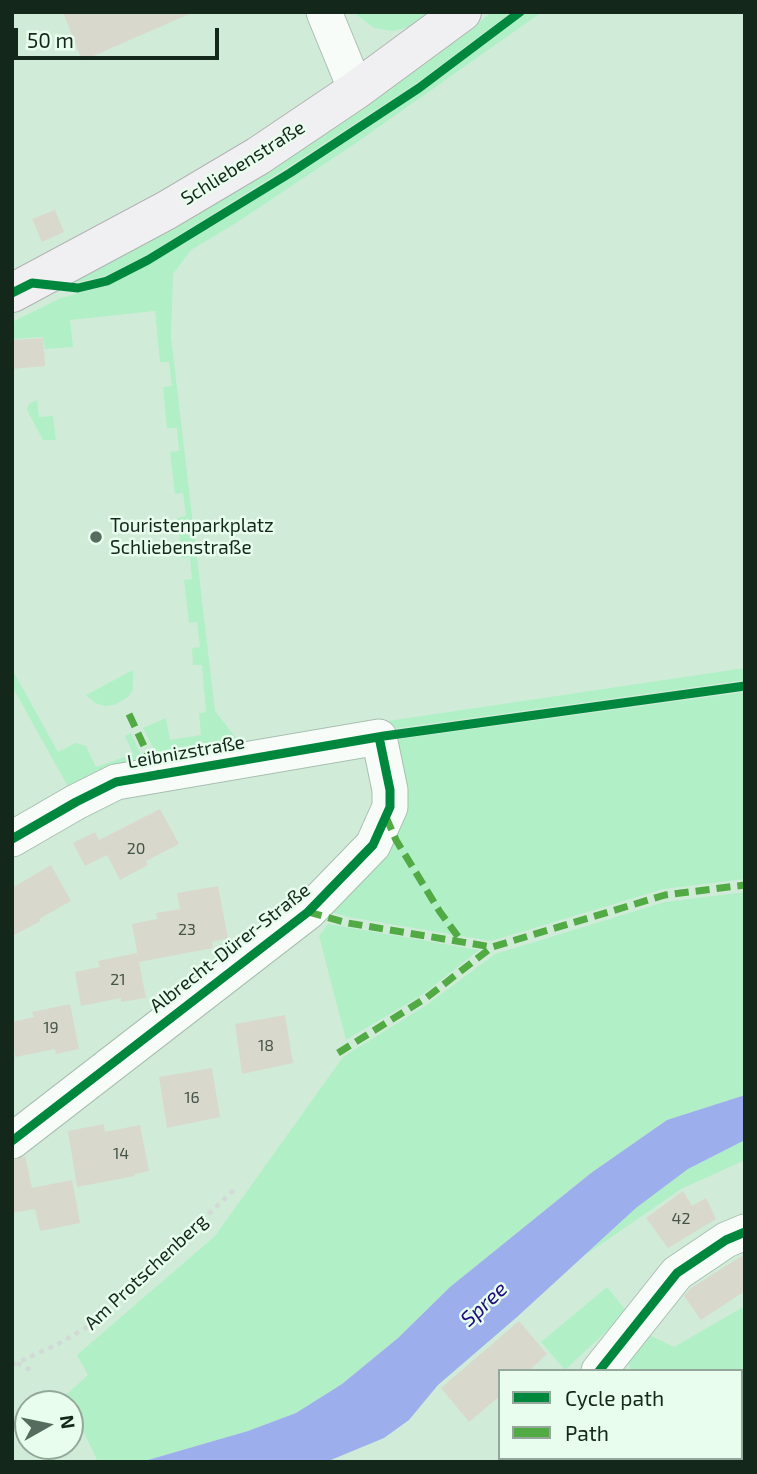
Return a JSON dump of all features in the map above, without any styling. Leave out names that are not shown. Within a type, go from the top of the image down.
[{"type":"main road","name":"Schliebenstraße","points":[[12,293],[190,197],[258,156],[356,90],[462,12]]},
{"type":"street","points":[[324,12],[356,90]]},
{"type":"street","name":"Leibnizstraße","points":[[12,839],[116,782],[379,737]]},
{"type":"street","name":"Albrecht-Dürer-Straße","points":[[12,1141],[308,912],[373,845],[390,807],[390,790],[379,737]]},
{"type":"street","points":[[601,1369],[677,1273],[726,1240],[745,1232]]},
{"type":"path","points":[[15,1364],[34,1372]]},
{"type":"green space","points":[[353,12],[430,12],[409,27],[392,31],[374,28]]},
{"type":"green space","points":[[492,12],[512,12],[417,83],[288,167],[147,255],[105,276],[79,282],[70,280],[454,42]]},
{"type":"green space","points":[[526,12],[542,12],[356,143],[191,250],[173,274],[171,337],[215,711],[240,743],[745,668],[745,680],[160,761],[143,728],[166,718],[170,740],[201,735],[199,713],[206,712],[202,665],[193,665],[192,648],[200,647],[197,622],[189,623],[184,580],[192,579],[190,557],[182,558],[177,518],[186,516],[183,493],[175,494],[170,452],[179,451],[177,428],[167,428],[163,387],[172,386],[169,362],[160,362],[155,311],[70,320],[73,347],[45,349],[43,337],[12,339],[12,322],[61,298],[109,285],[149,264],[291,176],[420,91]]},
{"type":"green space","points":[[37,400],[39,417],[53,416],[56,440],[43,440],[27,410],[29,404]]},
{"type":"green space","points":[[12,669],[58,752],[76,743],[86,746],[96,767],[133,754],[125,736],[131,733],[145,764],[72,794],[12,686]]},
{"type":"green space","points":[[133,670],[133,690],[127,698],[114,705],[95,703],[86,695]]},
{"type":"green space","points":[[745,692],[745,879],[664,889],[491,941],[348,917],[322,909],[380,849],[392,756],[400,739]]},
{"type":"green space","points":[[745,892],[745,1095],[667,1120],[591,1173],[450,1287],[398,1338],[342,1384],[296,1413],[248,1431],[141,1462],[98,1462],[84,1433],[84,1390],[72,1390],[88,1375],[77,1355],[215,1236],[343,1057],[428,1004],[495,954],[665,902]]},
{"type":"green space","points":[[328,924],[479,950],[422,995],[346,1040],[319,936]]},
{"type":"green space","points":[[745,1140],[745,1160],[681,1189],[584,1256],[636,1208],[688,1169]]},
{"type":"green space","points":[[607,1287],[627,1312],[566,1369],[541,1342]]},
{"type":"green space","points":[[745,1306],[745,1405],[743,1406],[743,1369],[630,1369],[628,1361],[647,1334],[674,1347]]},
{"type":"water","name":"Spree","points":[[745,1095],[745,1140],[688,1169],[636,1208],[438,1385],[409,1420],[384,1438],[326,1462],[141,1462],[248,1431],[296,1413],[342,1384],[398,1338],[450,1287],[591,1173],[667,1120]]},
{"type":"building","points":[[63,12],[194,12],[82,61]]},
{"type":"building","points":[[55,210],[64,232],[42,242],[32,219]]},
{"type":"building","points":[[43,338],[45,366],[12,369],[12,340]]},
{"type":"building","points":[[160,809],[179,844],[146,861],[148,865],[120,880],[107,855],[85,866],[73,843],[95,832],[99,840]]},
{"type":"building","points":[[51,865],[71,901],[12,936],[12,888]]},
{"type":"building","points":[[218,886],[228,938],[212,942],[213,948],[139,962],[132,924],[157,919],[156,913],[180,909],[177,893]]},
{"type":"building","points":[[137,953],[146,998],[121,1002],[121,998],[81,1006],[75,972],[100,967],[98,961]]},
{"type":"building","points":[[70,1004],[79,1049],[56,1054],[55,1049],[15,1057],[12,1022],[34,1017],[32,1012]]},
{"type":"building","points":[[285,1015],[293,1063],[242,1074],[235,1024]]},
{"type":"building","points":[[212,1068],[220,1117],[167,1128],[159,1077]]},
{"type":"building","points":[[104,1124],[105,1132],[140,1125],[149,1171],[77,1187],[68,1131]]},
{"type":"building","points":[[25,1156],[32,1188],[72,1180],[80,1223],[40,1231],[35,1209],[12,1213],[12,1161]]},
{"type":"building","points":[[683,1191],[692,1206],[706,1198],[716,1219],[668,1248],[646,1218]]},
{"type":"building","points":[[745,1254],[745,1291],[701,1320],[684,1296],[691,1288]]},
{"type":"building","points":[[519,1321],[547,1354],[531,1369],[498,1369],[498,1398],[469,1422],[441,1388]]},
{"type":"marked path","points":[[129,714],[157,774]]},
{"type":"marked path","points":[[386,817],[396,840],[440,912],[462,942]]},
{"type":"marked path","points":[[308,912],[348,923],[492,947],[665,895],[745,885]]},
{"type":"marked path","points":[[338,1053],[426,998],[492,947]]},
{"type":"cycle path","points":[[12,293],[32,283],[78,288],[107,281],[148,260],[290,173],[419,88],[520,12]]},
{"type":"cycle path","points":[[12,839],[116,782],[384,736],[745,686]]},
{"type":"cycle path","points":[[12,1141],[308,912],[373,845],[390,807],[390,790],[379,737]]},
{"type":"cycle path","points":[[601,1369],[677,1273],[726,1240],[745,1232]]},
{"type":"place","name":"Touristenparkplatz Schliebenstraße","points":[[96,537]]}]
